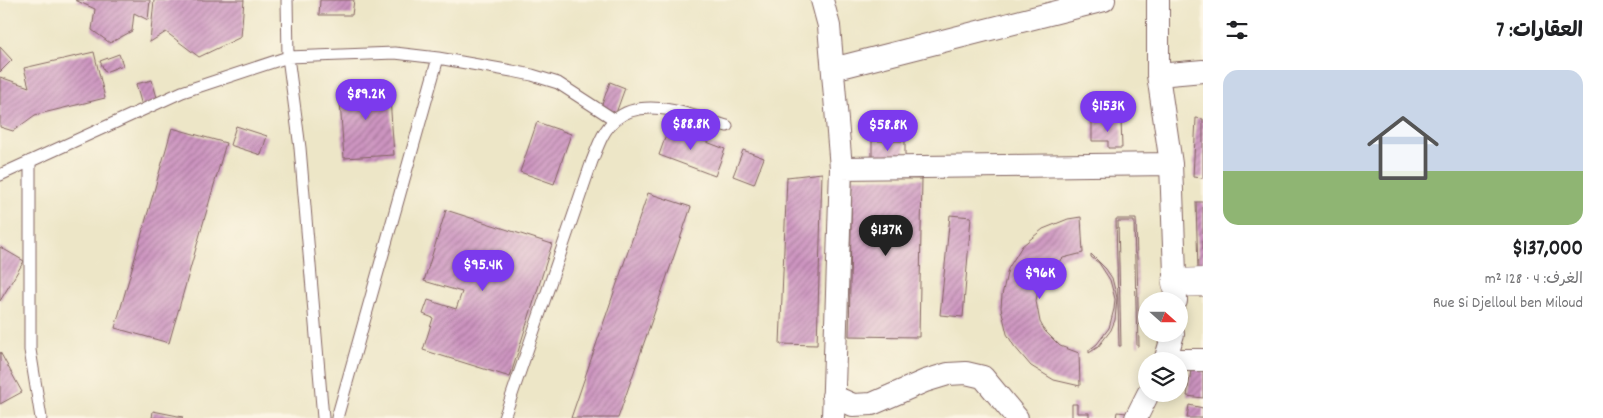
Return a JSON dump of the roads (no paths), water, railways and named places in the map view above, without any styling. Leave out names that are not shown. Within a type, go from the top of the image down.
[{"type":"street","points":[[833,69],[1104,0]]},
{"type":"street","points":[[1158,0],[1158,75],[1171,164],[1176,292],[1203,282]]},
{"type":"street","points":[[825,1],[842,168],[839,409],[872,404],[925,381],[948,374],[966,373],[983,377],[1017,418]]},
{"type":"street","points":[[1158,75],[1203,71]]},
{"type":"street","points":[[842,168],[1171,164]]},
{"type":"street","points":[[1188,360],[1203,360]]},
{"type":"street","points":[[1136,418],[1144,402]]},
{"type":"lane","points":[[287,0],[288,57],[300,148],[322,418]]},
{"type":"lane","points":[[0,175],[182,92],[288,57],[395,53],[438,58],[512,71],[548,80],[569,89],[587,103],[615,120]]},
{"type":"lane","points":[[337,418],[438,58]]},
{"type":"lane","points":[[504,418],[592,161],[602,138],[615,120],[629,111],[644,107],[661,108],[727,126]]},
{"type":"lane","points":[[30,161],[30,350],[41,418]]}]
